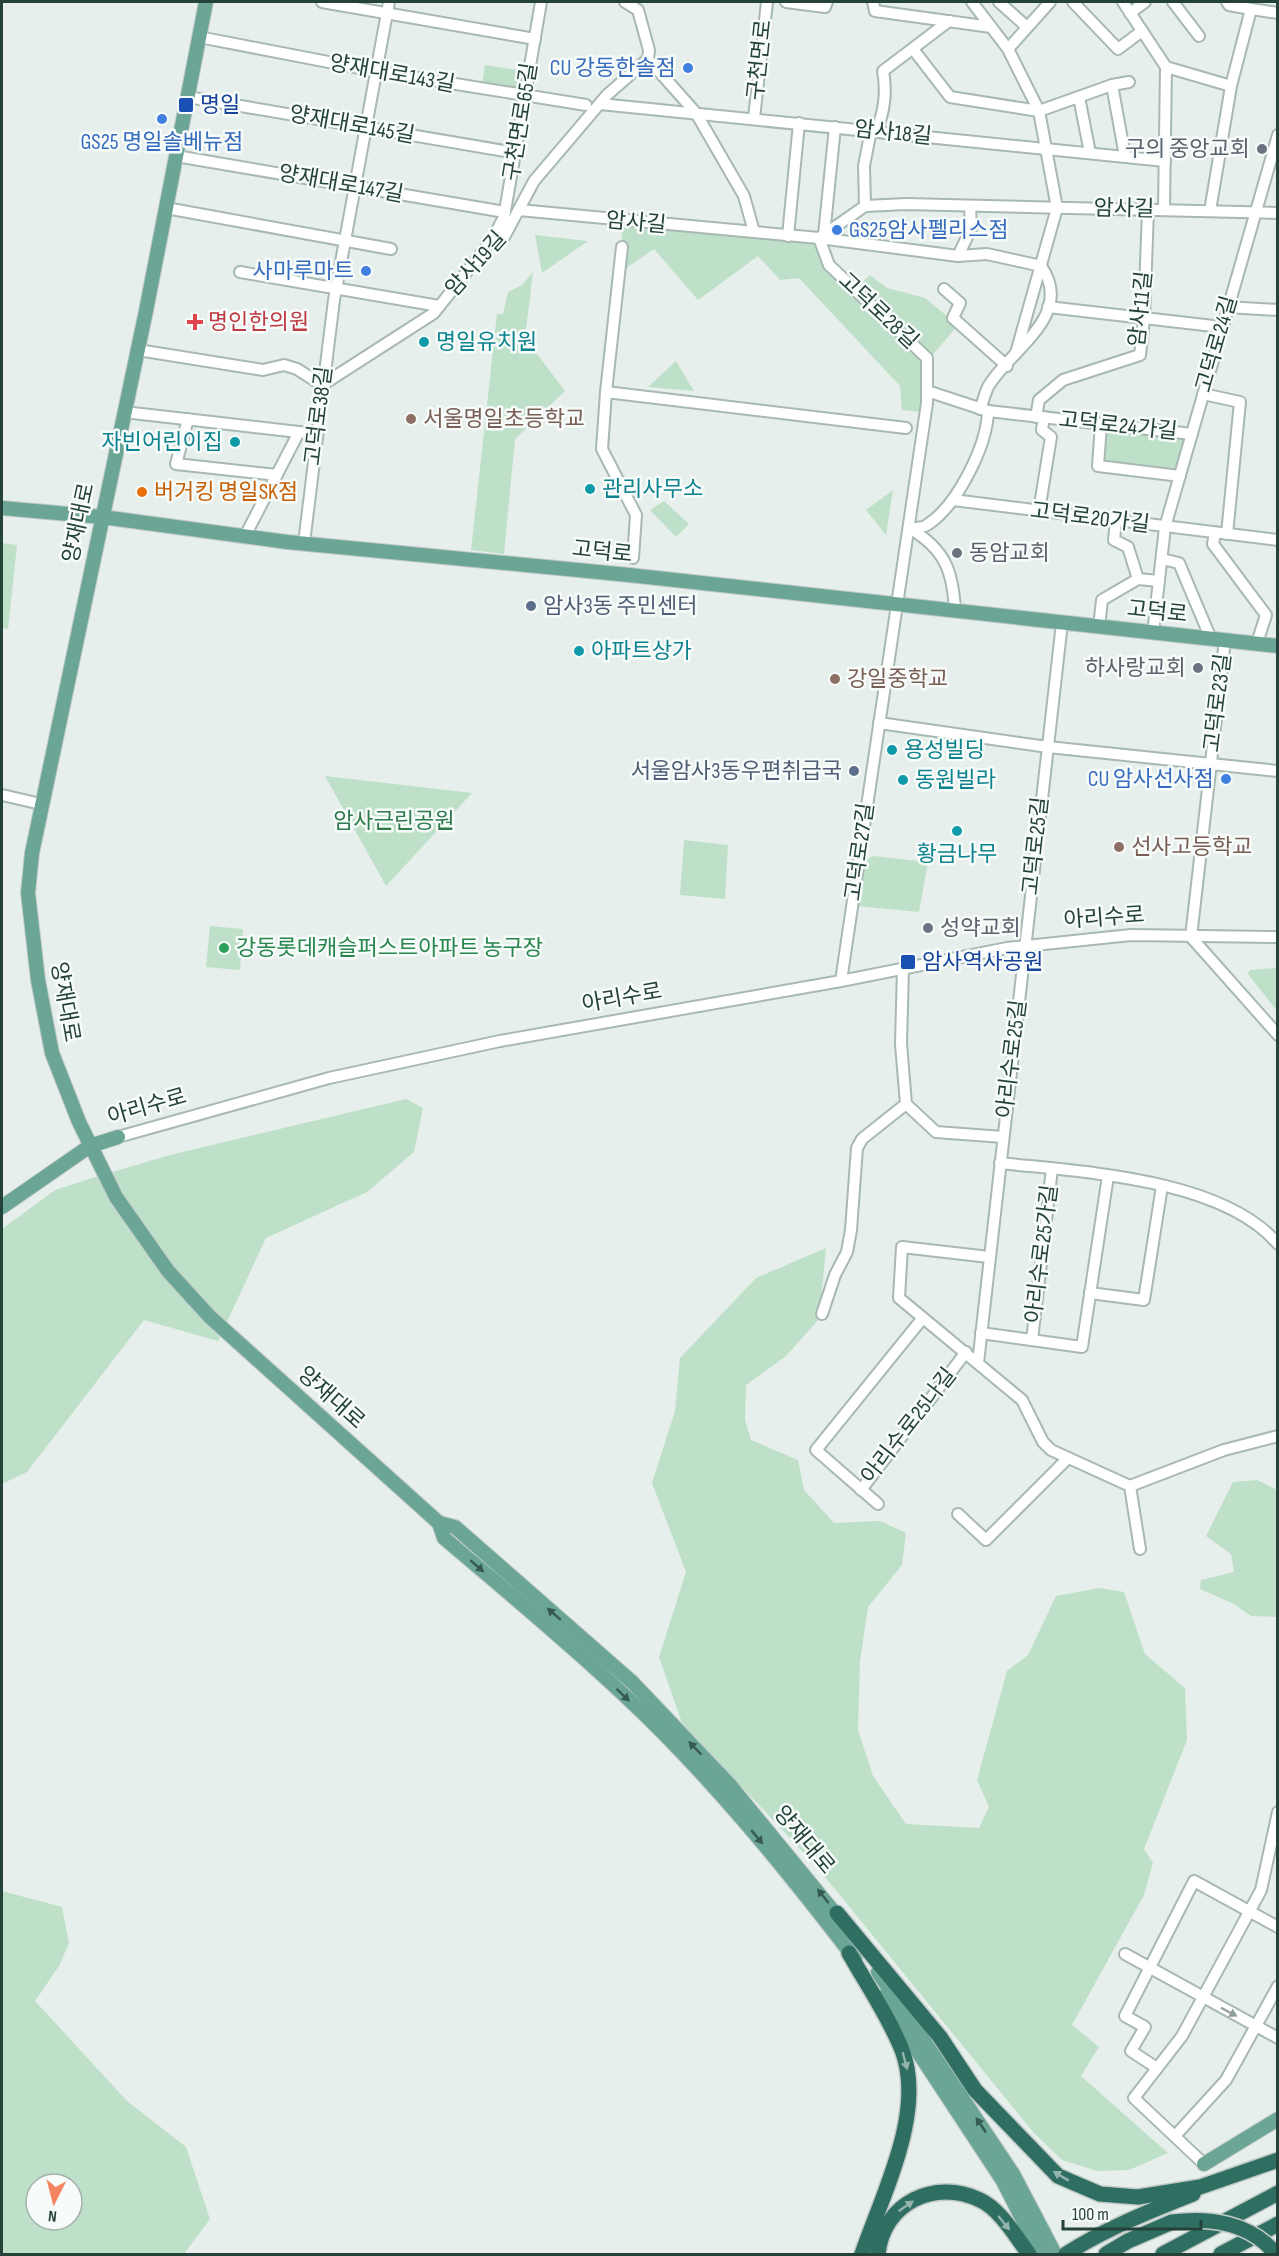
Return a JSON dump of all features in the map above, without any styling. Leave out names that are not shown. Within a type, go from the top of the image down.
[{"type":"highway","points":[[837,1913],[940,2037],[975,2090],[1058,2176],[1100,2194],[1138,2197],[1200,2187],[1229,2179]]},
{"type":"highway","points":[[849,1953],[902,2050],[910,2100],[904,2131],[862,2254]]},
{"type":"highway","points":[[1066,2254],[1142,2215],[1278,2160]]},
{"type":"highway","points":[[878,2254],[886,2225],[903,2206],[940,2191],[954,2192],[982,2201],[996,2213],[1029,2254]]},
{"type":"highway","points":[[1163,2254],[1278,2193]]},
{"type":"highway","points":[[1106,2254],[1128,2241],[1172,2222],[1192,2220],[1229,2224],[1261,2241],[1276,2254]]},
{"type":"highway","points":[[870,2254],[872,2224]]},
{"type":"highway","points":[[1221,2254],[1278,2224]]},
{"type":"main road","name":"양재대로","points":[[206,2],[138,350],[32,853],[28,893],[39,986],[52,1053],[64,1089],[116,1197],[137,1230],[195,1302],[439,1523],[455,1527],[632,1682],[729,1784],[837,1913],[903,2008],[1055,2254]]},
{"type":"main road","name":"고덕로","points":[[2,508],[102,517],[304,543],[1278,646]]},
{"type":"main road","name":"아리수로","points":[[2,1207],[90,1146],[118,1137]]},
{"type":"main road","name":"양재대로","points":[[439,1523],[444,1538],[623,1694],[671,1742],[800,1888],[913,2041],[1008,2178],[1040,2254]]},
{"type":"main road","points":[[1204,2164],[1278,2120]]},
{"type":"street","points":[[322,2],[535,39]]},
{"type":"street","name":"고덕로38길","points":[[304,543],[322,385],[336,288],[389,2]]},
{"type":"street","name":"구천면로65길","points":[[492,240],[505,212],[541,2]]},
{"type":"street","points":[[625,2],[638,10],[649,50],[648,58],[696,113],[744,196],[754,232]]},
{"type":"street","name":"구천면로","points":[[754,118],[766,2]]},
{"type":"street","name":"구천면로","points":[[786,2],[825,7],[827,2]]},
{"type":"street","points":[[873,2],[875,11],[991,27]]},
{"type":"street","points":[[972,2],[1008,49],[1039,111],[1057,208],[1020,332],[1016,356]]},
{"type":"street","points":[[999,2],[1027,27]]},
{"type":"street","points":[[1008,49],[1050,2]]},
{"type":"street","points":[[1073,2],[1118,48],[1143,31]]},
{"type":"street","points":[[1123,2],[1166,67],[1164,210]]},
{"type":"street","points":[[1130,13],[1145,2]]},
{"type":"street","points":[[1173,2],[1199,36]]},
{"type":"street","points":[[1227,2],[1229,5],[1278,14]]},
{"type":"street","points":[[1210,211],[1231,86],[1251,9]]},
{"type":"street","points":[[821,237],[865,206],[864,166],[887,91],[883,71],[949,21]]},
{"type":"street","name":"양재대로143길","points":[[199,37],[375,72],[586,105]]},
{"type":"street","points":[[913,49],[950,97],[1039,111],[1112,85],[1129,82]]},
{"type":"street","name":"암사19길","points":[[322,385],[434,313],[492,240],[503,239],[534,181],[600,104],[648,58]]},
{"type":"street","points":[[1166,67],[1231,86]]},
{"type":"street","points":[[1112,85],[1125,156]]},
{"type":"street","points":[[1079,97],[1090,153]]},
{"type":"street","name":"양재대로145길","points":[[188,98],[516,153]]},
{"type":"street","points":[[600,104],[696,113]]},
{"type":"street","name":"암사18길","points":[[696,113],[1165,161]]},
{"type":"street","points":[[788,236],[799,123]]},
{"type":"street","points":[[821,237],[835,127]]},
{"type":"street","name":"고덕로24길","points":[[1153,633],[1166,527],[1278,135]]},
{"type":"street","name":"양재대로147길","points":[[176,156],[505,212]]},
{"type":"street","name":"암사길","points":[[865,206],[1278,213]]},
{"type":"street","points":[[958,256],[971,229],[970,206]]},
{"type":"street","points":[[166,208],[391,249]]},
{"type":"street","name":"암사길","points":[[519,210],[788,236],[821,237],[958,256],[987,254],[1041,267]]},
{"type":"street","name":"암사11길","points":[[1040,417],[1039,400],[1064,380],[1140,356],[1144,319],[1148,210]]},
{"type":"street","name":"고덕로28길","points":[[821,237],[829,266],[927,358],[927,391],[897,605]]},
{"type":"street","points":[[622,247],[602,449],[636,515],[633,558]]},
{"type":"street","points":[[909,528],[926,526],[953,500],[988,428],[984,410],[988,386],[1041,324],[1052,297],[1046,273],[1041,267]]},
{"type":"street","points":[[240,272],[439,306]]},
{"type":"street","points":[[944,289],[960,303],[953,318],[1007,366]]},
{"type":"street","points":[[1048,307],[1222,327]]},
{"type":"street","points":[[1227,307],[1278,310]]},
{"type":"street","points":[[138,350],[263,370],[284,365],[297,369],[322,385]]},
{"type":"street","name":"고덕로24가길","points":[[927,391],[984,410],[1192,434]]},
{"type":"street","points":[[606,392],[906,428]]},
{"type":"street","points":[[1203,394],[1240,402],[1227,534]]},
{"type":"street","points":[[124,412],[316,434]]},
{"type":"street","name":"고덕로24가길","points":[[1039,511],[1051,437],[1042,430],[1040,417]]},
{"type":"street","points":[[188,419],[177,464],[277,475]]},
{"type":"street","points":[[1101,424],[1098,466],[1180,476]]},
{"type":"street","points":[[245,536],[299,432]]},
{"type":"street","name":"고덕로20가길","points":[[953,500],[1278,540]]},
{"type":"street","points":[[1116,521],[1113,540],[1128,547],[1138,579]]},
{"type":"street","points":[[909,528],[924,537],[943,556],[954,585],[955,611]]},
{"type":"street","points":[[1215,533],[1213,544],[1266,615],[1257,643]]},
{"type":"street","name":"고덕로","points":[[1162,559],[1179,563],[1218,639]]},
{"type":"street","name":"고덕로","points":[[1099,627],[1102,600],[1138,579],[1159,581]]},
{"type":"street","name":"고덕로27길","points":[[841,981],[897,605]]},
{"type":"street","name":"고덕로25길","points":[[1025,946],[1062,623]]},
{"type":"street","name":"고덕로23길","points":[[1191,937],[1211,765],[1218,639]]},
{"type":"street","points":[[879,723],[1047,747],[1211,765]]},
{"type":"street","name":"고덕로23길","points":[[1211,765],[1278,771]]},
{"type":"street","points":[[2,795],[41,804]]},
{"type":"street","name":"아리수로","points":[[118,1137],[329,1078],[489,1044],[1025,946],[1131,935],[1278,937]]},
{"type":"street","points":[[1191,937],[1278,1035]]},
{"type":"street","name":"아리수로25길","points":[[978,1363],[1025,946]]},
{"type":"street","points":[[822,1314],[835,1275],[847,1252],[851,1230],[857,1148],[862,1139],[906,1104],[901,1044],[903,968]]},
{"type":"street","name":"아리수로25길","points":[[906,1104],[936,1132],[1003,1137]]},
{"type":"street","name":"아리수로25가길","points":[[1000,1163],[1108,1176],[1162,1186],[1208,1199],[1264,1228],[1278,1245]]},
{"type":"street","name":"아리수로25가길","points":[[1032,1340],[1052,1169]]},
{"type":"street","points":[[981,1333],[1082,1347],[1108,1176]]},
{"type":"street","points":[[1090,1293],[1144,1300],[1162,1186]]},
{"type":"street","points":[[989,1257],[902,1247],[899,1298],[1022,1400],[1043,1442],[1052,1450],[1130,1486],[1224,1450],[1278,1436]]},
{"type":"street","name":"아리수로25나길","points":[[922,1319],[816,1450],[861,1490],[966,1352]]},
{"type":"street","points":[[958,1514],[986,1540],[1068,1458]]},
{"type":"street","points":[[1130,1486],[1140,1549]]},
{"type":"street","points":[[861,1490],[878,1504]]},
{"type":"street","points":[[1204,2164],[1134,2098],[1182,2036],[1261,1890],[1278,1812]]},
{"type":"street","points":[[1157,2068],[1131,2051],[1145,2027],[1125,2016],[1194,1881],[1278,1927]]},
{"type":"street","points":[[1125,1954],[1278,2038]]},
{"type":"street","points":[[1175,2136],[1227,2080],[1278,1986]]},
{"type":"green space","points":[[485,65],[523,71],[521,86],[513,91],[482,85]]},
{"type":"green space","points":[[623,222],[819,238],[829,266],[927,358],[922,412],[902,410],[900,386],[799,278],[780,280],[758,256],[698,300],[654,249],[619,273]]},
{"type":"green space","points":[[535,235],[588,241],[542,273]]},
{"type":"green space","points":[[533,272],[525,338],[565,391],[515,439],[504,554],[471,550],[497,314],[503,314],[508,292],[522,285]]},
{"type":"green space","points":[[870,275],[887,288],[925,298],[958,325],[931,357],[856,288]]},
{"type":"green space","points":[[676,361],[694,391],[648,387]]},
{"type":"green space","points":[[1107,428],[1188,437],[1178,472],[1103,462]]},
{"type":"green space","points":[[893,490],[886,535],[866,510]]},
{"type":"green space","points":[[664,501],[689,524],[676,537],[650,510]]},
{"type":"green space","points":[[2,543],[17,545],[8,629],[2,628]]},
{"type":"green space","name":"암사근린공원","points":[[325,776],[472,793],[386,886]]},
{"type":"green space","points":[[684,840],[728,845],[725,899],[680,895]]},
{"type":"green space","points":[[873,856],[928,862],[919,912],[858,906],[866,860]]},
{"type":"green space","name":"강동롯데캐슬퍼스트아파트 농구장","points":[[210,926],[243,929],[240,970],[206,967]]},
{"type":"green space","points":[[1278,968],[1277,1011],[1248,974],[1250,970]]},
{"type":"green space","points":[[406,1099],[423,1108],[414,1152],[367,1192],[266,1238],[218,1341],[144,1320],[27,1472],[2,1484],[2,1229],[55,1190],[89,1179],[170,1155]]},
{"type":"green space","points":[[826,1248],[819,1319],[786,1356],[746,1385],[745,1420],[751,1440],[798,1460],[804,1490],[834,1523],[880,1521],[906,1533],[902,1565],[868,1607],[860,1661],[858,1730],[873,1776],[906,1824],[979,1828],[989,1807],[977,1780],[1007,1671],[1028,1655],[1056,1596],[1099,1588],[1124,1592],[1145,1654],[1185,1688],[1187,1740],[1144,1849],[1153,1863],[1144,1895],[1072,2025],[1099,2047],[1081,2076],[1168,2153],[1129,2170],[1097,2171],[1062,2160],[1034,2133],[816,1866],[682,1723],[659,1657],[686,1572],[652,1483],[675,1411],[680,1358],[756,1278]]},
{"type":"green space","points":[[1257,1480],[1277,1490],[1277,1617],[1251,1616],[1234,1604],[1200,1589],[1201,1580],[1234,1572],[1231,1554],[1206,1536],[1233,1482]]},
{"type":"green space","points":[[2,1891],[62,1907],[69,1943],[59,1966],[35,2001],[127,2101],[186,2147],[210,2219],[184,2254],[2,2254]]},
{"type":"place","name":"CU 강동한솔점","points":[[688,68]]},
{"type":"place","name":"명일","points":[[186,105]]},
{"type":"place","name":"GS25 명일솔베뉴점","points":[[162,119]]},
{"type":"place","name":"구의 중앙교회","points":[[1262,149]]},
{"type":"place","name":"GS25암사펠리스점","points":[[837,230]]},
{"type":"place","name":"사마루마트","points":[[366,271]]},
{"type":"place","name":"명인한의원","points":[[195,322]]},
{"type":"place","name":"명일유치원","points":[[424,342]]},
{"type":"place","name":"서울명일초등학교","points":[[411,419]]},
{"type":"place","name":"자빈어린이집","points":[[235,442]]},
{"type":"place","name":"관리사무소","points":[[590,489]]},
{"type":"place","name":"버거킹 명일SK점","points":[[142,492]]},
{"type":"place","name":"동암교회","points":[[957,553]]},
{"type":"place","name":"암사3동 주민센터","points":[[531,606]]},
{"type":"place","name":"아파트상가","points":[[579,651]]},
{"type":"place","name":"하사랑교회","points":[[1198,668]]},
{"type":"place","name":"강일중학교","points":[[835,679]]},
{"type":"place","name":"용성빌딩","points":[[892,750]]},
{"type":"place","name":"서울암사3동우편취급국","points":[[854,771]]},
{"type":"place","name":"CU 암사선사점","points":[[1226,779]]},
{"type":"place","name":"동원빌라","points":[[903,780]]},
{"type":"place","name":"황금나무","points":[[957,831]]},
{"type":"place","name":"선사고등학교","points":[[1119,847]]},
{"type":"place","name":"성약교회","points":[[928,928]]},
{"type":"place","name":"강동롯데캐슬퍼스트아파트 농구장","points":[[224,948]]},
{"type":"place","name":"암사역사공원","points":[[908,962]]}]
